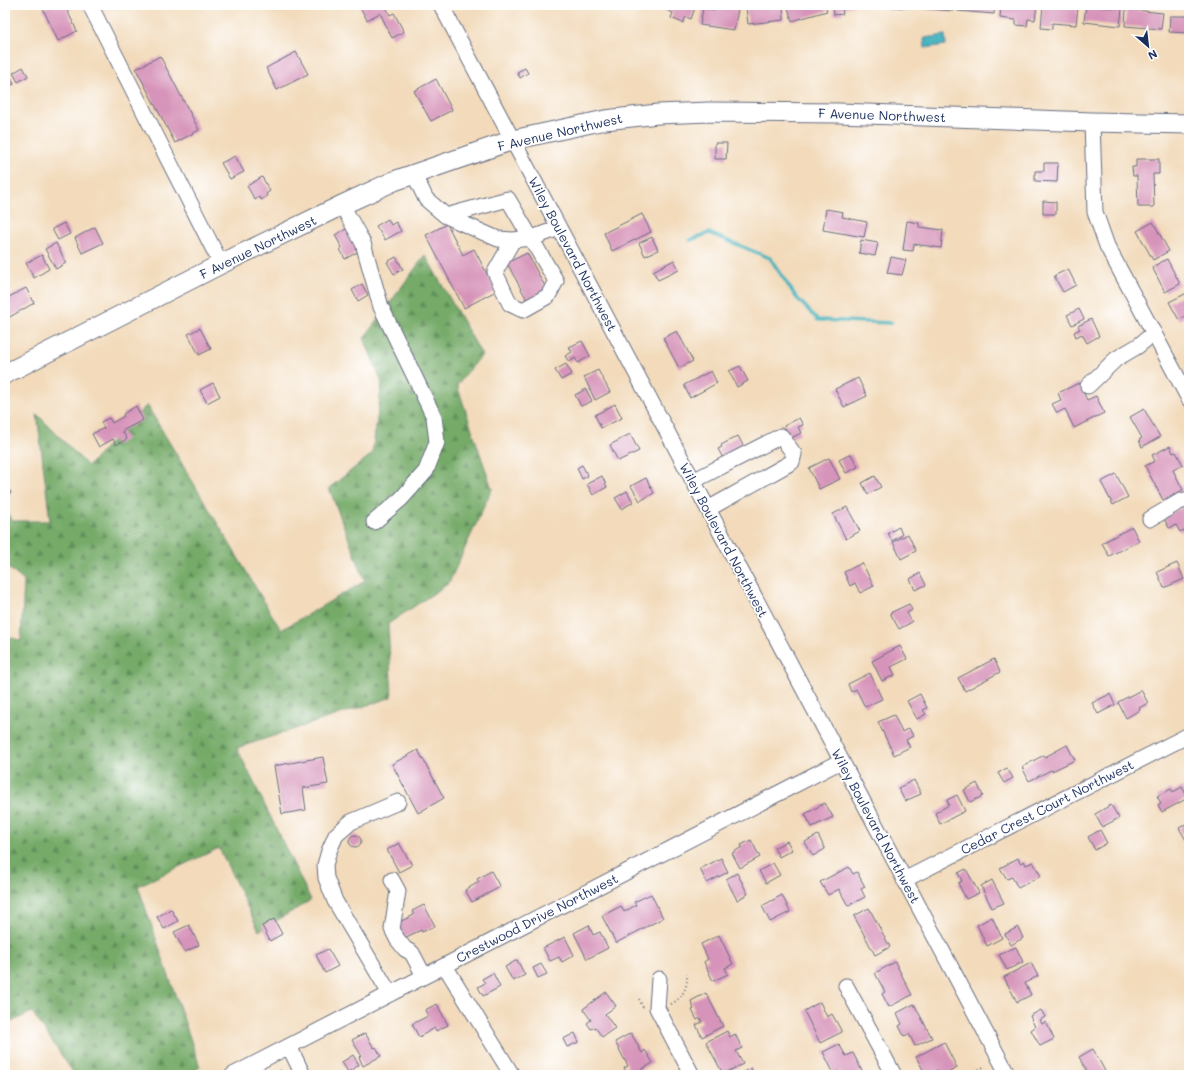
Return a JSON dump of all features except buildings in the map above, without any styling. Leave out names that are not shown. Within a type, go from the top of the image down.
[{"type":"main road","name":"F Avenue Northwest","points":[[5,374],[221,264],[394,181],[513,140],[605,120],[658,114],[702,112],[838,113],[1189,124]]},
{"type":"street","points":[[90,5],[221,264]]},
{"type":"street","name":"Wiley Boulevard Northwest","points":[[441,5],[904,880],[1004,1074]]},
{"type":"street","points":[[1092,122],[1095,212],[1107,246],[1189,399]]},
{"type":"street","points":[[414,174],[426,199],[446,216],[498,239],[513,240],[532,238],[559,228]]},
{"type":"street","points":[[446,216],[508,199],[556,281],[548,296],[523,310],[510,304],[495,272],[513,240]]},
{"type":"street","points":[[342,205],[363,244],[381,307],[434,416],[437,442],[426,471],[401,499],[374,522]]},
{"type":"street","points":[[1088,386],[1116,359],[1138,346],[1154,333]]},
{"type":"street","points":[[693,481],[780,436],[794,454],[792,462],[708,509]]},
{"type":"street","points":[[1150,518],[1179,502],[1189,499]]},
{"type":"street","name":"Cedar Crest Court Northwest","points":[[904,880],[1189,735]]},
{"type":"street","name":"Crestwood Drive Northwest","points":[[233,1075],[841,761]]},
{"type":"street","points":[[390,994],[335,901],[326,878],[325,865],[329,850],[336,835],[351,822],[398,802]]},
{"type":"street","points":[[392,880],[398,892],[392,929],[397,939],[405,949],[412,953],[424,976]]},
{"type":"street","points":[[445,966],[512,1075]]},
{"type":"street","points":[[659,979],[657,1008],[692,1075]]},
{"type":"street","points":[[846,986],[894,1075]]},
{"type":"street","points":[[289,1046],[303,1075]]},
{"type":"path","points":[[668,1005],[678,999],[684,991],[687,981],[687,974]]},
{"type":"path","points":[[968,1075],[985,1066]]},
{"type":"path","points":[[280,1070],[283,1075]]},
{"type":"green space","points":[[425,255],[482,355],[457,385],[492,489],[449,583],[388,624],[392,697],[237,748],[311,900],[259,931],[219,848],[138,886],[200,1067],[188,1075],[75,1075],[32,1012],[5,1025],[5,635],[21,641],[24,581],[5,565],[5,509],[12,521],[50,521],[37,414],[88,466],[147,405],[281,630],[365,581],[329,488],[372,454],[382,383],[364,338]]},
{"type":"water","points":[[945,35],[946,45],[925,48],[924,38]]},
{"type":"waterway","points":[[690,240],[709,233],[770,258],[796,297],[818,320],[892,323]]}]
